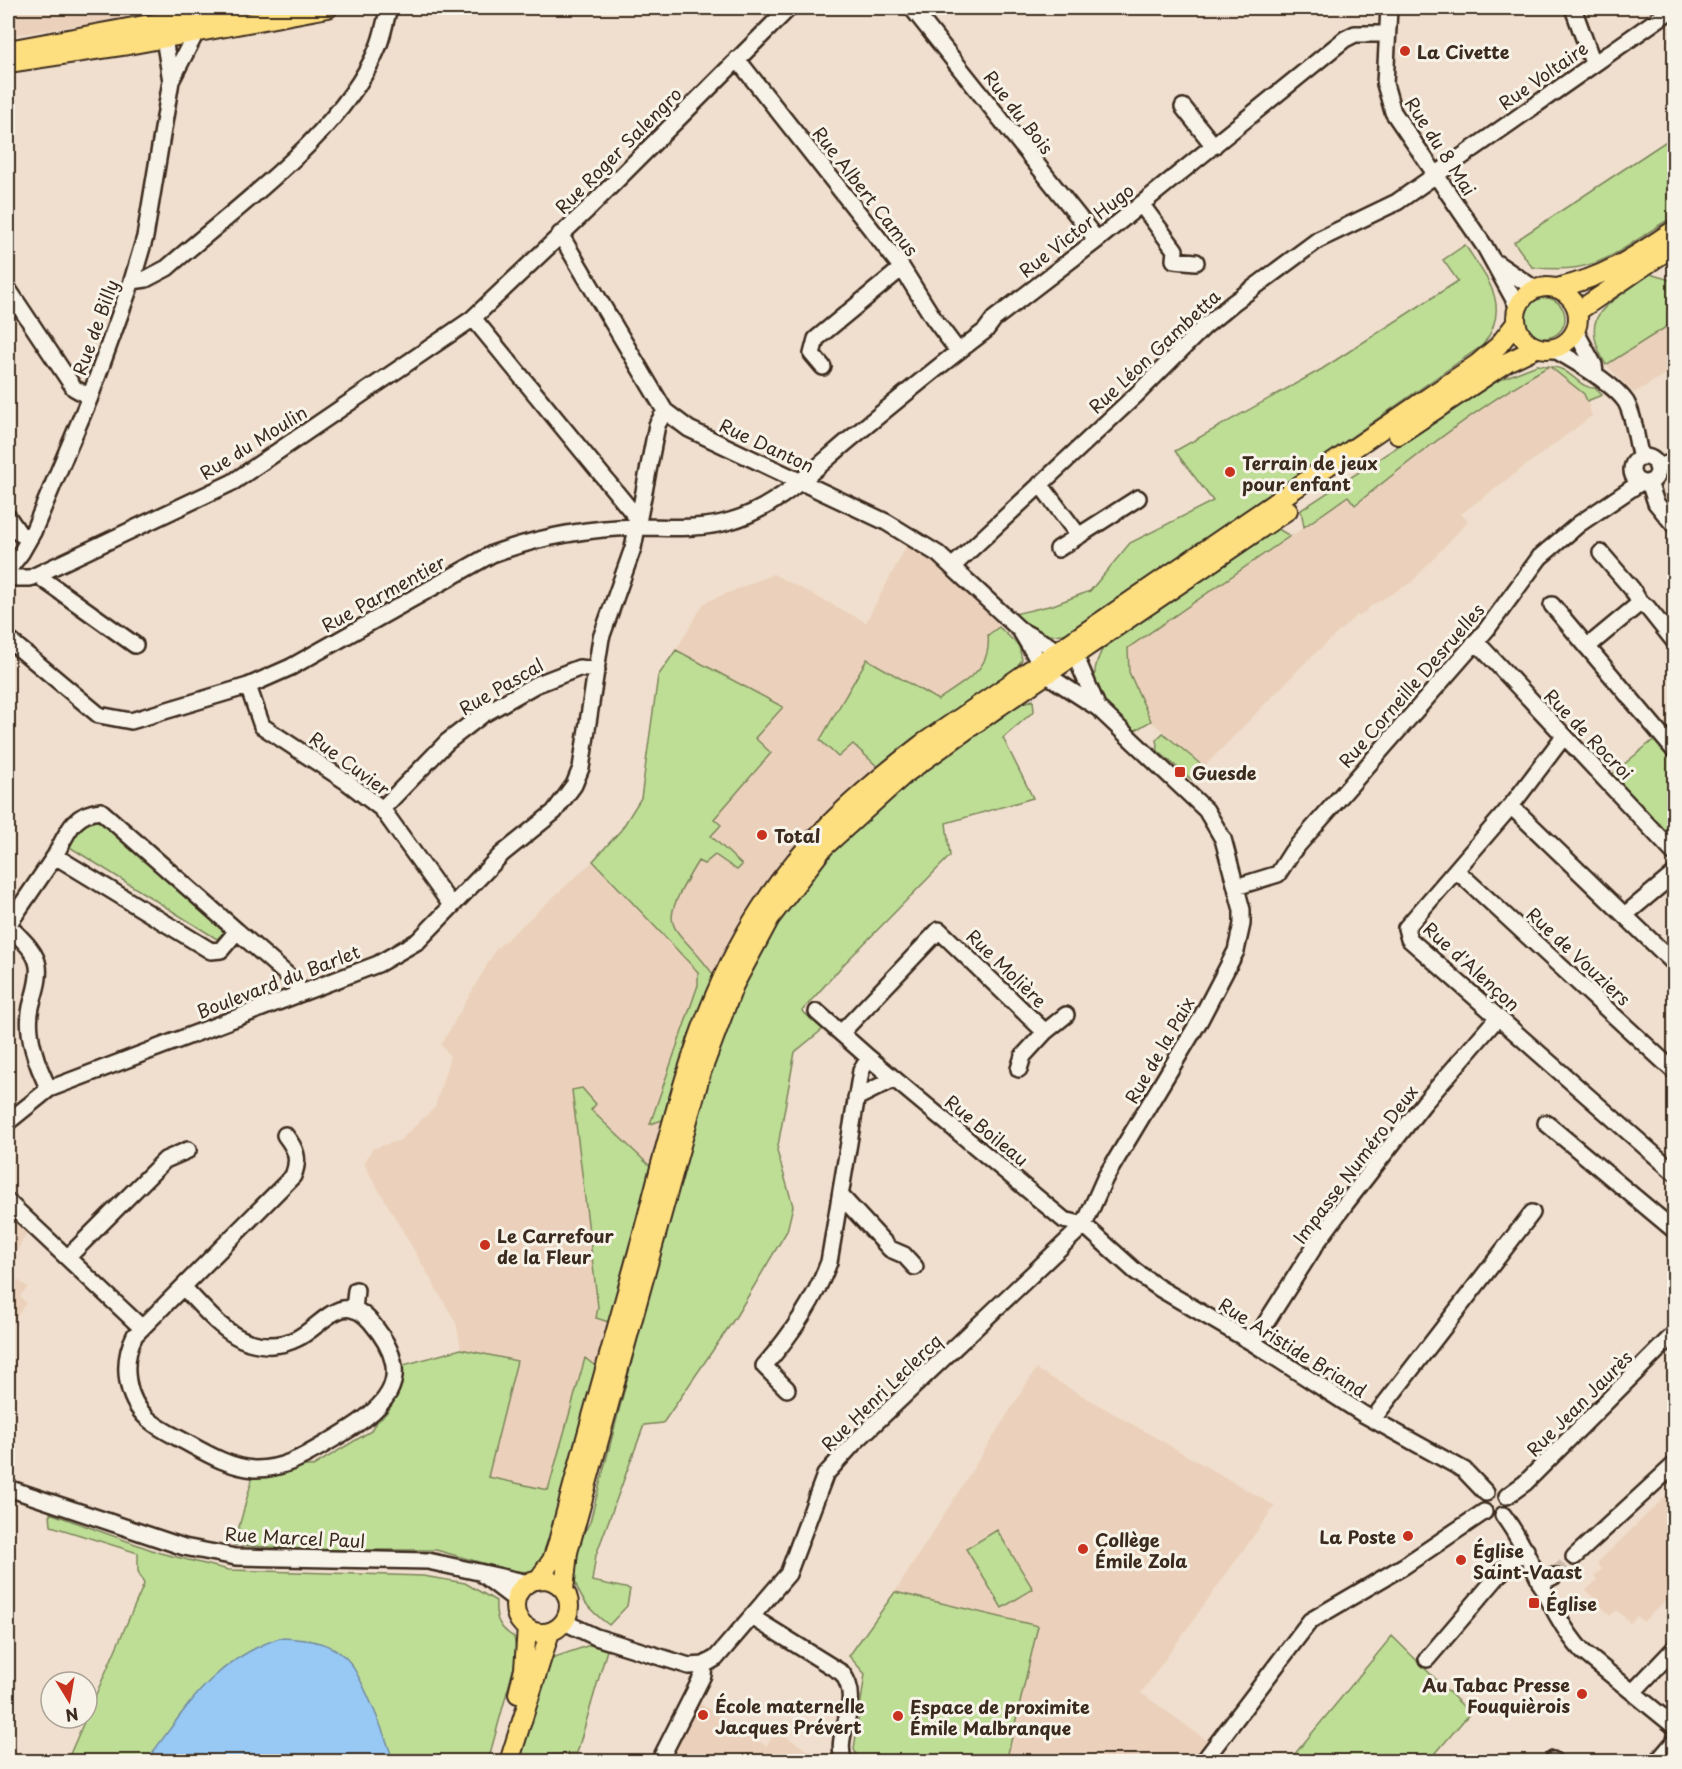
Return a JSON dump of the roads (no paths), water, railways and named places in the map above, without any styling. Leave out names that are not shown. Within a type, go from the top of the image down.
[{"type":"main road","points":[[8,50],[183,18],[206,11],[237,8]]},
{"type":"main road","points":[[8,63],[328,8]]},
{"type":"main road","points":[[1067,653],[1477,364],[1498,346],[1517,315],[1525,296],[1535,289],[1557,288],[1589,281],[1609,272],[1674,230]]},
{"type":"main road","points":[[1578,311],[1674,246]]},
{"type":"main road","points":[[557,1627],[534,1631],[527,1628],[517,1616],[516,1600],[521,1590],[534,1581],[552,1560],[687,1070],[720,982],[759,910],[814,837],[865,789],[922,744],[1043,669],[1507,362],[1545,348],[1567,343],[1576,332],[1578,311],[1570,297],[1557,288]]},
{"type":"main road","points":[[1517,315],[1523,338],[1545,348]]},
{"type":"main road","points":[[507,1761],[557,1627],[569,1606],[564,1590],[568,1552],[701,1073],[734,985],[770,918],[824,847],[876,797],[1043,669]]},
{"type":"main road","points":[[534,1581],[552,1581],[564,1590]]},
{"type":"main road","points":[[507,1761],[507,1739],[524,1669],[527,1628]]},
{"type":"street","points":[[132,281],[146,279],[166,268],[292,160],[319,132],[339,110],[370,65],[379,46],[389,8]]},
{"type":"street","name":"Rue Roger Salengro","points":[[473,318],[789,8]]},
{"type":"street","name":"Rue du Bois","points":[[912,8],[1097,240]]},
{"type":"street","name":"Rue du 8 Mai","points":[[1389,8],[1385,84],[1387,97],[1394,112],[1493,260],[1517,315]]},
{"type":"street","points":[[1573,8],[1593,63]]},
{"type":"street","name":"Rue Voltaire","points":[[1435,174],[1674,8]]},
{"type":"street","name":"Rue de Billy","points":[[8,572],[29,538],[90,397],[132,281],[145,237],[171,81],[206,11]]},
{"type":"street","points":[[164,38],[166,29],[183,18]]},
{"type":"street","name":"Rue Victor Hugo","points":[[800,482],[985,331],[994,319],[1097,240],[1345,39],[1355,34],[1387,34]]},
{"type":"street","name":"Rue de Billy","points":[[164,38],[171,81]]},
{"type":"street","name":"Rue Albert Camus","points":[[737,59],[902,268],[934,320],[958,351]]},
{"type":"street","points":[[1183,107],[1214,146]]},
{"type":"street","name":"Rue Léon Gambetta","points":[[952,567],[1204,327],[1233,303],[1318,240],[1397,202],[1435,174]]},
{"type":"street","points":[[1141,204],[1174,250],[1174,260],[1196,262]]},
{"type":"street","name":"Rue Danton","points":[[560,234],[664,411],[689,429],[886,522],[938,554],[1020,630],[1043,669]]},
{"type":"street","name":"Rue du 8 Mai","points":[[1493,260],[1535,289]]},
{"type":"street","points":[[823,367],[812,354],[816,339],[902,268]]},
{"type":"street","points":[[8,289],[74,388],[90,397]]},
{"type":"street","points":[[473,318],[638,523]]},
{"type":"street","name":"Rue du Moulin","points":[[8,572],[17,578],[30,578],[40,574],[233,482],[473,318]]},
{"type":"street","points":[[1576,332],[1594,365],[1595,374]]},
{"type":"street","points":[[1545,348],[1587,372],[1595,374],[1624,400],[1641,473],[1656,503],[1674,525]]},
{"type":"street","name":"Boulevard du Barlet","points":[[8,1122],[49,1089],[301,993],[401,952],[418,941],[502,854],[563,801],[581,768],[601,638],[638,523],[657,425],[664,411]]},
{"type":"street","name":"Rue Corneille Desruelles","points":[[1236,887],[1272,877],[1281,870],[1292,852],[1474,643],[1540,557],[1557,540],[1613,500],[1641,473],[1658,473],[1657,467],[1674,462]]},
{"type":"street","name":"Rue Parmentier","points":[[8,639],[88,708],[111,720],[131,721],[248,686],[291,667],[492,554],[520,543],[578,531],[638,523],[691,528],[729,522],[744,517],[800,482]]},
{"type":"street","points":[[1040,484],[1079,536]]},
{"type":"street","points":[[1058,549],[1138,498]]},
{"type":"street","points":[[8,517],[19,533],[29,538]]},
{"type":"street","points":[[1601,553],[1632,589],[1640,603],[1647,607],[1674,641]]},
{"type":"street","points":[[40,574],[44,580],[135,645]]},
{"type":"street","points":[[1587,647],[1640,603]]},
{"type":"street","points":[[1552,605],[1674,750]]},
{"type":"street","name":"Rue Danton","points":[[1020,630],[1067,653]]},
{"type":"street","name":"Rue de Rocroi","points":[[1474,643],[1483,649],[1674,853]]},
{"type":"street","points":[[1067,653],[1098,708]]},
{"type":"street","name":"Rue Pascal","points":[[382,809],[447,742],[482,715],[546,680],[579,668],[597,670]]},
{"type":"street","points":[[1043,669],[1098,708]]},
{"type":"street","name":"Rue Cuvier","points":[[248,686],[262,726],[347,782],[382,809],[452,905]]},
{"type":"street","name":"Rue de la Paix","points":[[1084,1225],[1105,1178],[1200,1020],[1236,951],[1242,924],[1236,887],[1222,839],[1206,810],[1098,708]]},
{"type":"street","name":"Rue d'Alençon","points":[[1564,736],[1511,806],[1406,928],[1407,934],[1674,1172]]},
{"type":"street","points":[[1511,806],[1626,914],[1674,963]]},
{"type":"street","points":[[49,1089],[31,1038],[30,1010],[37,986],[38,965],[27,945],[8,925],[56,856],[74,820],[88,812],[100,811],[293,980],[301,993]]},
{"type":"street","points":[[56,856],[211,951],[221,950],[237,931]]},
{"type":"street","name":"Rue de Vouziers","points":[[1456,870],[1674,1071]]},
{"type":"street","points":[[1626,914],[1674,874]]},
{"type":"street","name":"Rue Molière","points":[[842,1032],[939,930],[1045,1032]]},
{"type":"street","points":[[787,1389],[764,1366],[796,1327],[817,1292],[829,1262],[861,1071],[869,1058],[818,1012]]},
{"type":"street","name":"Rue Molière","points":[[1019,1069],[1023,1056],[1045,1032],[1066,1015]]},
{"type":"street","name":"Impasse Numéro Deux","points":[[1253,1343],[1318,1241],[1346,1203],[1424,1103],[1498,1017]]},
{"type":"street","name":"Rue Boileau","points":[[869,1058],[1064,1220],[1084,1225]]},
{"type":"street","points":[[856,1098],[894,1079]]},
{"type":"street","points":[[1546,1123],[1674,1230]]},
{"type":"street","points":[[183,1287],[224,1328],[235,1336],[260,1344],[272,1345],[296,1339],[330,1313],[348,1308],[354,1310],[371,1322],[389,1350],[393,1370],[389,1393],[383,1404],[367,1419],[303,1457],[268,1468],[254,1469],[227,1463],[158,1427],[143,1414],[129,1382],[127,1356],[135,1335],[293,1176],[298,1158],[295,1148],[285,1135]]},
{"type":"street","points":[[68,1257],[165,1160],[188,1150]]},
{"type":"street","points":[[841,1196],[890,1249],[904,1255],[915,1268]]},
{"type":"street","points":[[8,1202],[142,1328]]},
{"type":"street","points":[[1373,1419],[1532,1213]]},
{"type":"street","name":"Rue Aristide Briand","points":[[1084,1225],[1135,1271],[1373,1419],[1464,1470],[1486,1493]]},
{"type":"street","name":"Rue Henri Leclercq","points":[[704,1665],[716,1658],[793,1565],[807,1519],[825,1475],[854,1443],[1084,1225]]},
{"type":"street","points":[[354,1310],[356,1290]]},
{"type":"street","name":"Rue Jean Jaurès","points":[[1507,1496],[1525,1484],[1674,1334]]},
{"type":"street","points":[[1574,1557],[1674,1465]]},
{"type":"street","name":"Rue Marcel Paul","points":[[8,1488],[184,1547],[236,1557],[428,1561],[451,1564],[480,1573],[534,1581]]},
{"type":"street","points":[[1500,1490],[1507,1496],[1509,1504],[1503,1515],[1496,1518],[1484,1512],[1481,1502],[1486,1493],[1500,1490]]},
{"type":"street","points":[[1203,1761],[1310,1621],[1404,1566],[1484,1512]]},
{"type":"street","points":[[1503,1515],[1526,1550],[1560,1624],[1571,1638],[1582,1651],[1674,1726]]},
{"type":"street","points":[[1427,1659],[1509,1562],[1526,1550]]},
{"type":"street","name":"Rue Marcel Paul","points":[[480,1573],[516,1600]]},
{"type":"street","points":[[1540,1583],[1554,1576]]},
{"type":"street","points":[[752,1617],[842,1673],[847,1680],[852,1694],[840,1747],[844,1761]]},
{"type":"street","points":[[557,1627],[579,1631],[689,1665],[704,1665],[703,1675],[658,1761]]},
{"type":"street","points":[[1633,1692],[1674,1649]]},
{"type":"street","points":[[1657,1761],[1674,1742]]},
{"type":"water","points":[[280,1638],[323,1644],[345,1657],[365,1690],[393,1761],[146,1761],[189,1704],[218,1673],[236,1659]]},
{"type":"tunnel","points":[[1554,1576],[1574,1557]]},
{"type":"place","name":"La Civette","points":[[1405,51]]},
{"type":"place","name":"Terrain de jeux pour enfant","points":[[1230,472]]},
{"type":"place","name":"Guesde","points":[[1180,772]]},
{"type":"place","name":"Total","points":[[762,835]]},
{"type":"place","name":"Le Carrefour de la Fleur","points":[[485,1245]]},
{"type":"place","name":"La Poste","points":[[1408,1536]]},
{"type":"place","name":"Collège Émile Zola","points":[[1083,1549]]},
{"type":"place","name":"Église Saint-Vaast","points":[[1461,1560]]},
{"type":"place","name":"Église","points":[[1534,1603]]},
{"type":"place","name":"Au Tabac Presse Fouquièrois","points":[[1582,1694]]},
{"type":"place","name":"École maternelle Jacques Prévert","points":[[703,1715]]},
{"type":"place","name":"Espace de proximite Émile Malbranque","points":[[898,1716]]}]
